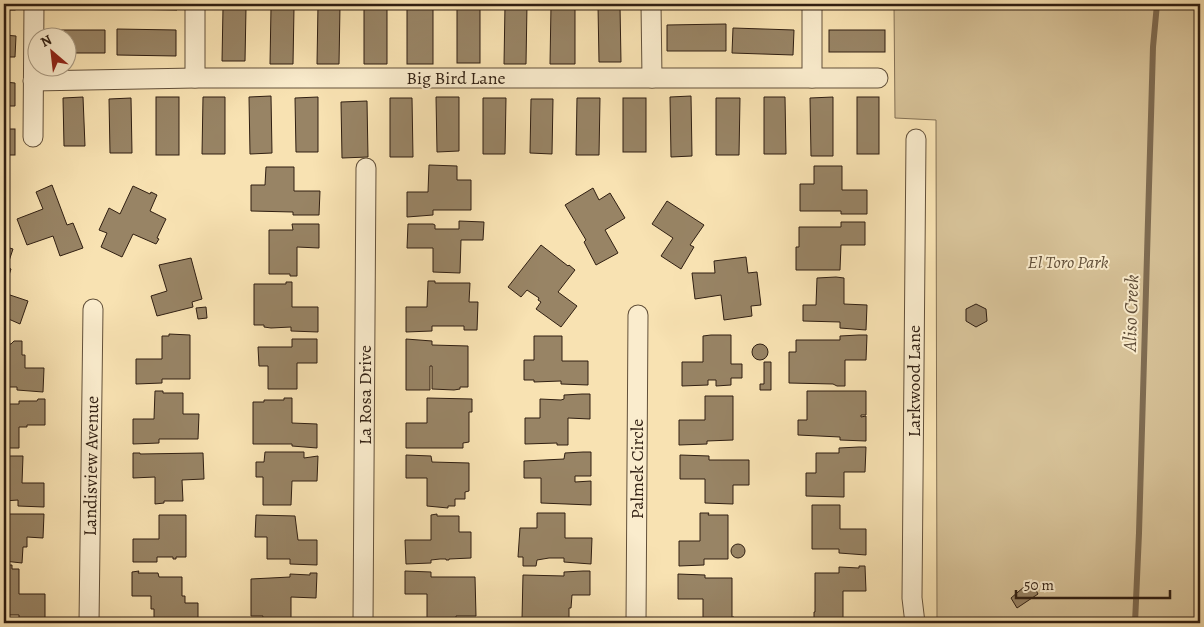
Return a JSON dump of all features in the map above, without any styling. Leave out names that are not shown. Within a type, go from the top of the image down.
[{"type":"street","points":[[33,137],[34,4]]},
{"type":"street","points":[[195,4],[195,78]]},
{"type":"street","points":[[651,4],[652,78]]},
{"type":"street","points":[[812,4],[812,78]]},
{"type":"street","name":"Big Bird Lane","points":[[33,81],[195,78],[878,78]]},
{"type":"street","name":"Larkwood Lane","points":[[915,623],[912,598],[916,139]]},
{"type":"street","name":"La Rosa Drive","points":[[363,623],[366,168]]},
{"type":"street","name":"Landisview Avenue","points":[[89,623],[93,310]]},
{"type":"street","name":"Palmek Circle","points":[[636,623],[638,315]]},
{"type":"green space","name":"El Toro Park","points":[[894,4],[1200,4],[1200,623],[937,623],[936,120],[895,118]]},
{"type":"building","points":[[4,4],[15,4],[15,10],[4,10]]},
{"type":"building","points":[[51,4],[104,4],[104,5]]},
{"type":"building","points":[[120,4],[177,4],[177,10],[120,9]]},
{"type":"building","points":[[407,4],[433,4],[433,64],[407,64]]},
{"type":"building","points":[[457,4],[480,4],[480,63],[457,63]]},
{"type":"building","points":[[828,4],[883,4],[883,7],[828,7]]},
{"type":"building","points":[[318,5],[340,6],[339,64],[317,64]]},
{"type":"building","points":[[505,5],[527,5],[526,64],[504,64]]},
{"type":"building","points":[[551,6],[575,6],[575,64],[550,64]]},
{"type":"building","points":[[598,6],[620,6],[621,62],[599,62]]},
{"type":"building","points":[[223,8],[246,8],[245,61],[222,61]]},
{"type":"building","points":[[271,8],[294,8],[293,64],[270,64]]},
{"type":"building","points":[[387,8],[387,64],[364,64],[364,9]]},
{"type":"building","points":[[726,24],[726,51],[667,51],[667,25]]},
{"type":"building","points":[[733,28],[794,30],[793,55],[732,53]]},
{"type":"building","points":[[117,29],[176,30],[176,56],[117,55]]},
{"type":"building","points":[[78,30],[105,30],[105,53],[78,53]]},
{"type":"building","points":[[829,30],[885,30],[885,52],[829,52]]},
{"type":"building","points":[[4,35],[16,36],[15,57],[4,57]]},
{"type":"building","points":[[4,82],[15,83],[15,106],[4,106]]},
{"type":"building","points":[[271,96],[272,153],[250,154],[249,97]]},
{"type":"building","points":[[691,96],[692,156],[671,157],[670,97]]},
{"type":"building","points":[[83,97],[85,146],[64,146],[63,98]]},
{"type":"building","points":[[156,97],[179,97],[179,155],[156,155]]},
{"type":"building","points":[[203,97],[225,97],[225,154],[202,154]]},
{"type":"building","points":[[318,97],[318,152],[296,152],[295,98]]},
{"type":"building","points":[[436,97],[459,97],[459,151],[437,152]]},
{"type":"building","points":[[764,97],[785,97],[786,154],[764,154]]},
{"type":"building","points":[[833,97],[833,156],[811,156],[810,98]]},
{"type":"building","points":[[857,97],[879,97],[879,154],[857,154]]},
{"type":"building","points":[[131,98],[132,153],[110,153],[109,99]]},
{"type":"building","points":[[390,98],[412,98],[413,157],[390,157]]},
{"type":"building","points":[[483,98],[506,98],[505,154],[483,154]]},
{"type":"building","points":[[577,98],[600,98],[599,155],[576,155]]},
{"type":"building","points":[[623,98],[646,98],[646,152],[623,152]]},
{"type":"building","points":[[716,98],[740,98],[739,155],[716,155]]},
{"type":"building","points":[[531,99],[553,99],[552,154],[530,153]]},
{"type":"building","points":[[367,101],[368,157],[342,158],[341,102]]},
{"type":"building","points":[[4,129],[15,129],[15,155],[4,155]]},
{"type":"building","points":[[429,165],[457,166],[457,180],[471,180],[471,210],[433,210],[433,215],[407,217],[407,192],[428,192]]},
{"type":"building","points":[[814,166],[842,166],[842,190],[867,190],[867,214],[841,214],[841,211],[800,211],[800,184],[814,184]]},
{"type":"building","points":[[266,167],[294,167],[294,191],[320,191],[319,215],[293,215],[293,212],[251,211],[251,185],[265,185]]},
{"type":"building","points":[[52,185],[67,225],[73,223],[83,248],[60,256],[53,236],[27,245],[17,219],[43,209],[36,192]]},
{"type":"building","points":[[133,186],[150,194],[151,192],[157,195],[150,211],[166,219],[156,244],[133,234],[122,257],[101,247],[107,233],[99,230],[109,208],[120,214]]},
{"type":"building","points":[[593,188],[599,200],[610,193],[625,218],[605,230],[618,253],[596,265],[584,242],[586,240],[565,205]]},
{"type":"building","points":[[667,201],[704,225],[690,245],[694,247],[681,269],[661,256],[673,238],[652,224]]},
{"type":"building","points":[[459,221],[484,222],[483,240],[461,240],[460,273],[433,272],[433,248],[407,248],[408,224],[433,224],[435,229],[459,229]]},
{"type":"building","points":[[841,222],[865,222],[865,245],[841,245],[840,270],[796,270],[796,247],[799,247],[799,227],[841,227]]},
{"type":"building","points":[[292,224],[319,224],[319,248],[297,247],[297,276],[269,274],[269,230],[293,230]]},
{"type":"building","points":[[541,245],[575,270],[558,292],[577,306],[561,327],[536,309],[541,302],[538,300],[539,298],[527,290],[521,297],[508,287]]},
{"type":"building","points":[[6,247],[13,249],[7,267],[11,269],[4,291],[4,248],[6,249]]},
{"type":"building","points":[[746,257],[748,273],[757,272],[761,305],[751,306],[752,316],[724,320],[721,295],[695,299],[692,273],[715,273],[714,261]]},
{"type":"building","points":[[191,258],[202,299],[192,302],[193,307],[157,316],[151,296],[167,291],[159,265]]},
{"type":"building","points":[[817,278],[844,278],[844,304],[867,305],[866,330],[840,328],[840,322],[803,321],[803,305],[816,305]]},
{"type":"building","points":[[428,281],[435,281],[435,283],[470,283],[469,302],[478,302],[477,330],[464,330],[464,326],[432,326],[432,331],[406,332],[406,307],[427,307]]},
{"type":"building","points":[[286,282],[292,282],[292,307],[318,307],[318,332],[291,331],[291,327],[271,328],[264,327],[264,325],[254,325],[254,284],[286,284]]},
{"type":"building","points":[[4,293],[28,301],[20,324],[4,317]]},
{"type":"building","points":[[976,304],[986,309],[987,321],[976,327],[966,321],[966,309]]},
{"type":"building","points":[[206,307],[207,318],[198,319],[196,308]]},
{"type":"building","points":[[169,334],[190,335],[190,379],[162,379],[162,383],[136,384],[136,359],[162,359],[162,336],[169,336]]},
{"type":"building","points":[[731,335],[731,364],[742,364],[742,378],[731,378],[731,385],[716,386],[716,380],[708,380],[708,385],[682,386],[682,362],[703,362],[703,336]]},
{"type":"building","points":[[867,335],[866,360],[845,360],[845,386],[789,383],[789,352],[796,352],[796,340],[840,340],[840,336]]},
{"type":"building","points":[[534,336],[562,336],[562,361],[588,361],[588,385],[561,384],[561,381],[534,382],[534,380],[524,380],[524,360],[534,360]]},
{"type":"building","points":[[292,339],[317,339],[317,363],[297,363],[297,389],[268,389],[268,366],[259,366],[258,347],[292,347]]},
{"type":"building","points":[[406,339],[432,341],[432,345],[468,346],[468,387],[460,387],[460,389],[454,390],[432,389],[432,366],[430,366],[430,390],[406,390]]},
{"type":"building","points":[[14,341],[22,341],[22,355],[25,355],[25,368],[44,368],[43,392],[17,390],[17,387],[4,387],[4,344],[11,344]]},
{"type":"building","points":[[760,344],[768,352],[760,360],[752,352]]},
{"type":"building","points":[[764,362],[771,362],[771,390],[760,390],[760,384],[764,384]]},
{"type":"building","points":[[155,391],[183,393],[183,414],[199,414],[198,439],[159,439],[159,443],[133,444],[133,419],[154,419]]},
{"type":"building","points":[[807,391],[866,391],[866,415],[861,415],[861,417],[866,416],[866,441],[840,440],[840,437],[798,435],[798,420],[807,420]]},
{"type":"building","points":[[590,394],[590,419],[568,418],[568,445],[557,445],[557,443],[525,444],[525,418],[540,418],[540,399],[561,400],[564,399],[564,395]]},
{"type":"building","points":[[705,396],[733,396],[733,440],[707,441],[707,444],[679,445],[679,420],[705,420]]},
{"type":"building","points":[[284,398],[292,398],[292,423],[317,424],[317,448],[292,446],[292,444],[253,444],[253,402],[284,400]]},
{"type":"building","points":[[427,398],[472,399],[472,412],[469,412],[469,442],[463,443],[463,448],[406,448],[406,423],[427,423]]},
{"type":"building","points":[[38,399],[45,399],[45,425],[19,427],[19,448],[4,448],[4,404],[19,404],[19,401],[37,401]]},
{"type":"building","points":[[866,447],[865,472],[844,472],[844,497],[806,496],[806,473],[816,473],[816,453],[839,453],[839,448]]},
{"type":"building","points":[[265,452],[304,452],[304,458],[318,456],[317,481],[292,481],[291,505],[263,505],[263,477],[256,477],[256,462],[264,462]]},
{"type":"building","points":[[591,452],[591,476],[575,476],[575,482],[591,481],[591,505],[541,503],[541,478],[524,478],[524,461],[564,459],[565,453]]},
{"type":"building","points":[[133,453],[203,453],[204,479],[182,480],[183,501],[164,501],[164,503],[155,504],[155,477],[133,478]]},
{"type":"building","points":[[406,455],[431,456],[432,462],[469,463],[469,491],[465,492],[465,499],[455,499],[455,506],[448,506],[448,508],[427,506],[427,478],[406,478]]},
{"type":"building","points":[[680,455],[709,456],[709,460],[749,460],[749,485],[733,485],[733,504],[705,503],[705,479],[680,479]]},
{"type":"building","points":[[4,456],[23,456],[22,483],[44,483],[44,507],[18,506],[18,500],[4,501]]},
{"type":"building","points":[[812,505],[840,505],[840,529],[866,529],[866,555],[839,553],[839,549],[812,549]]},
{"type":"building","points":[[537,513],[565,513],[565,538],[592,538],[591,564],[564,562],[564,558],[549,558],[537,560],[536,566],[523,566],[523,557],[518,557],[520,528],[537,528]]},
{"type":"building","points":[[700,513],[728,515],[728,559],[704,559],[704,565],[679,566],[679,541],[700,541]]},
{"type":"building","points":[[4,514],[44,514],[43,538],[27,537],[27,547],[23,547],[22,563],[4,561]]},
{"type":"building","points":[[437,514],[437,516],[459,516],[459,532],[471,532],[471,558],[440,559],[431,560],[431,563],[406,564],[405,540],[431,540],[431,515]]},
{"type":"building","points":[[159,515],[186,515],[186,557],[176,557],[176,559],[173,559],[173,557],[157,557],[157,562],[133,562],[133,539],[159,539]]},
{"type":"building","points":[[256,515],[295,516],[298,540],[317,540],[317,565],[290,564],[290,559],[267,559],[267,537],[255,537]]},
{"type":"building","points":[[735,544],[741,544],[745,551],[741,558],[735,558],[731,554],[731,548]]},
{"type":"building","points":[[4,565],[12,565],[12,569],[19,569],[19,594],[45,594],[45,620],[19,618],[19,615],[9,615],[9,618],[4,618]]},
{"type":"building","points":[[859,566],[865,566],[866,591],[843,591],[843,619],[814,619],[815,573],[839,573],[839,567],[859,568]]},
{"type":"building","points":[[139,571],[138,573],[158,573],[159,577],[182,577],[182,596],[185,596],[185,603],[198,603],[198,619],[200,619],[200,622],[154,622],[151,596],[132,596],[132,572]]},
{"type":"building","points":[[405,571],[431,572],[431,577],[475,577],[476,616],[456,616],[456,622],[427,622],[427,594],[405,594]]},
{"type":"building","points":[[590,571],[590,595],[572,595],[571,608],[569,608],[569,622],[539,622],[539,619],[522,619],[523,575],[564,576],[564,572]]},
{"type":"building","points":[[310,573],[317,573],[316,598],[291,597],[291,622],[262,622],[263,616],[251,616],[251,579],[290,577],[290,574],[310,575]]},
{"type":"building","points":[[678,574],[705,575],[705,578],[732,578],[732,617],[734,617],[734,623],[703,623],[703,599],[678,599]]},
{"type":"building","points":[[1031,581],[1038,594],[1017,608],[1011,598]]},
{"type":"waterway","name":"Aliso Creek","points":[[1135,623],[1153,47],[1157,4]]}]
